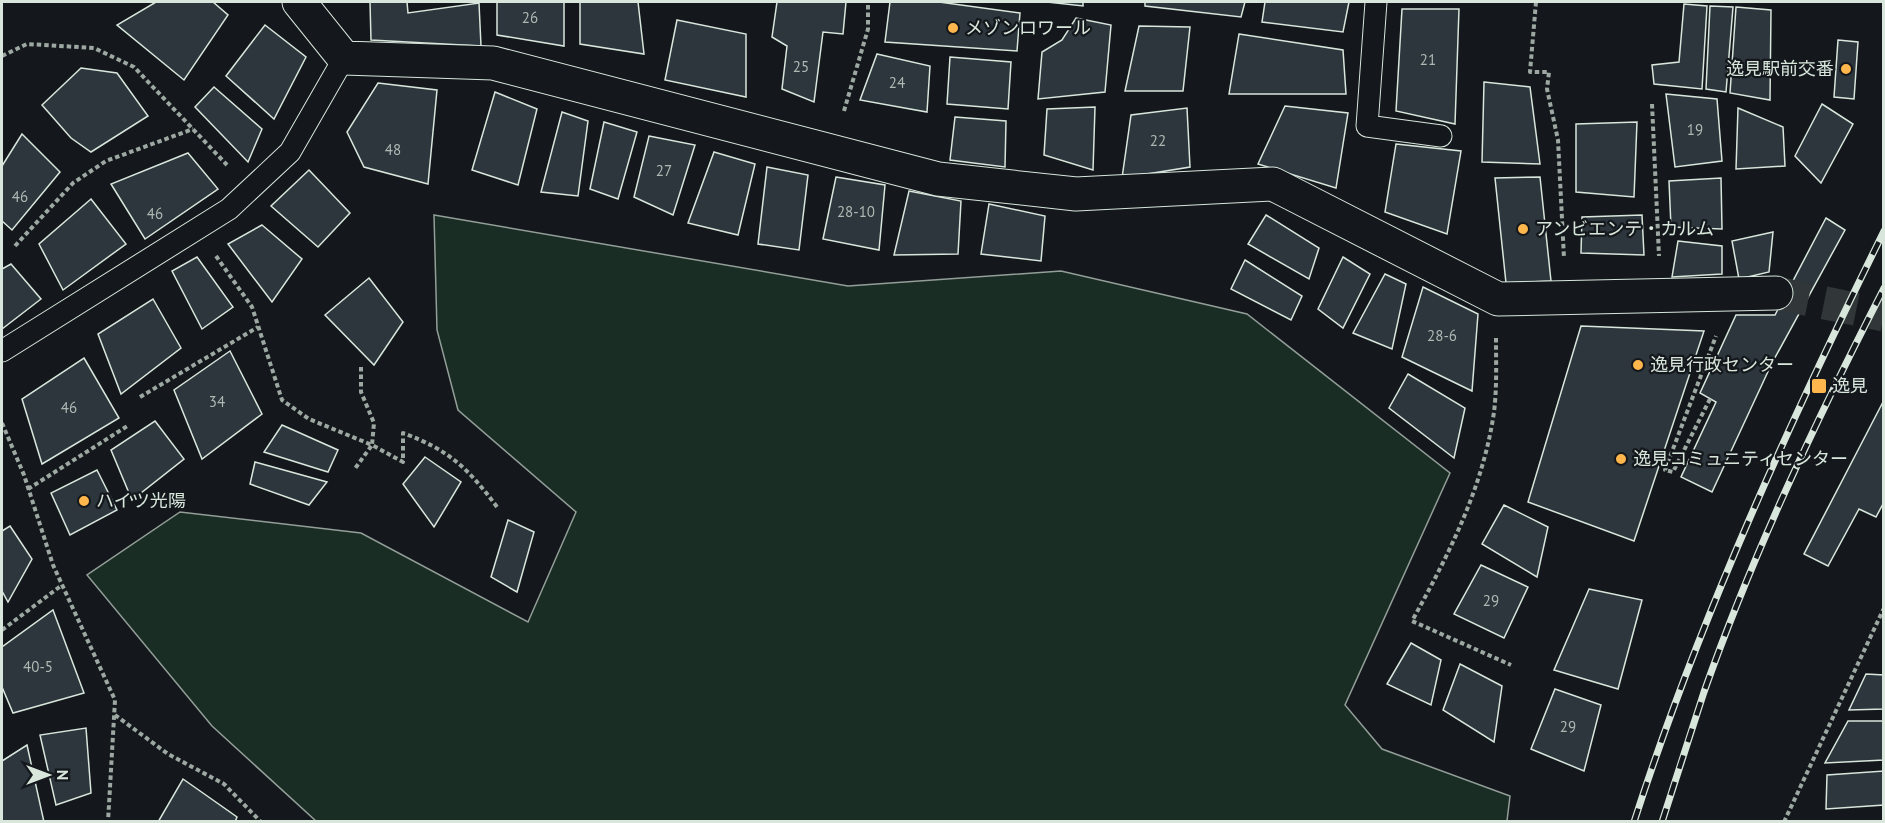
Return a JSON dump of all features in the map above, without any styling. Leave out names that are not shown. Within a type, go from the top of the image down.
[{"type":"street","points":[[298,2],[344,58],[493,63],[938,179],[1076,194],[1273,184],[1498,298],[1776,293]]},
{"type":"lane","points":[[1376,2],[1367,126],[1441,136]]},
{"type":"lane","points":[[2,351],[229,209],[290,152],[344,58]]},
{"type":"path","points":[[833,151],[868,29],[868,2]]},
{"type":"path","points":[[1536,2],[1530,72],[1549,72],[1547,89],[1558,140],[1568,297]]},
{"type":"path","points":[[2,56],[27,44],[94,48],[134,68],[250,190]]},
{"type":"path","points":[[1652,104],[1659,226],[1658,296]]},
{"type":"path","points":[[15,246],[74,183],[106,161],[193,129]]},
{"type":"path","points":[[196,229],[252,307],[282,400],[309,419],[372,445],[403,462],[403,434],[432,444],[471,472],[496,507]]},
{"type":"path","points":[[1498,298],[1494,412],[1471,505],[1447,558],[1412,621],[1511,665]]},
{"type":"path","points":[[140,397],[258,327]]},
{"type":"path","points":[[1706,360],[1665,470],[1673,472],[1710,399]]},
{"type":"path","points":[[354,470],[372,445],[374,423],[361,392],[361,367]]},
{"type":"path","points":[[2,423],[28,489],[52,565],[115,699],[108,822]]},
{"type":"path","points":[[28,489],[129,425]]},
{"type":"path","points":[[2,630],[62,585]]},
{"type":"path","points":[[1784,822],[1884,608]]},
{"type":"path","points":[[115,714],[168,754],[224,784],[261,822]]},
{"type":"green space","points":[[434,215],[848,286],[1061,271],[1247,314],[1450,473],[1345,705],[1382,749],[1510,796],[1507,821],[316,821],[212,726],[87,575],[180,512],[361,533],[528,622],[576,512],[458,410],[437,330]]},
{"type":"building","points":[[156,2],[213,2],[228,15],[184,80],[117,25]]},
{"type":"building","points":[[370,2],[407,2],[408,13],[479,3],[481,46],[371,40]]},
{"type":"building","points":[[497,2],[564,2],[564,46],[497,35]]},
{"type":"building","points":[[580,2],[638,2],[644,54],[580,44]]},
{"type":"building","points":[[777,2],[846,2],[843,34],[823,32],[814,102],[782,89],[787,46],[772,37]]},
{"type":"building","name":"メゾンロワール","points":[[890,2],[939,2],[1020,13],[1017,51],[885,42]]},
{"type":"building","points":[[1047,2],[1083,2],[1083,6]]},
{"type":"building","points":[[1145,2],[1245,2],[1241,17],[1145,6]]},
{"type":"building","points":[[1265,2],[1349,2],[1343,32],[1262,22]]},
{"type":"building","points":[[1684,4],[1707,6],[1702,89],[1654,84],[1652,65],[1679,62]]},
{"type":"building","points":[[1710,6],[1733,7],[1726,92],[1706,89]]},
{"type":"building","points":[[1736,7],[1771,10],[1770,100],[1730,93]]},
{"type":"building","points":[[1402,9],[1459,9],[1455,124],[1396,111]]},
{"type":"building","points":[[1076,18],[1111,25],[1105,92],[1038,99],[1042,52],[1062,40]]},
{"type":"building","points":[[677,20],[746,34],[746,97],[665,80]]},
{"type":"building","points":[[265,25],[306,57],[274,119],[226,76]]},
{"type":"building","points":[[1139,26],[1190,27],[1183,91],[1125,91]]},
{"type":"building","points":[[1239,34],[1343,50],[1346,94],[1229,94]]},
{"type":"building","name":"逸見駅前交番","points":[[1838,40],[1858,42],[1854,99],[1834,97]]},
{"type":"building","points":[[877,54],[930,66],[927,112],[860,100]]},
{"type":"building","points":[[950,57],[1011,62],[1008,109],[947,104]]},
{"type":"building","points":[[81,68],[117,73],[148,116],[91,152],[71,138],[42,105]]},
{"type":"building","points":[[1484,82],[1530,87],[1540,164],[1482,162]]},
{"type":"building","points":[[378,83],[437,90],[428,184],[364,167],[347,132]]},
{"type":"building","points":[[214,87],[262,129],[248,162],[195,107]]},
{"type":"building","points":[[495,92],[537,109],[518,185],[472,170]]},
{"type":"building","points":[[1666,94],[1717,99],[1722,161],[1675,167]]},
{"type":"building","points":[[1822,104],[1853,124],[1821,183],[1795,156]]},
{"type":"building","points":[[1285,106],[1348,113],[1336,188],[1258,164]]},
{"type":"building","points":[[1095,107],[1093,170],[1044,155],[1047,109]]},
{"type":"building","points":[[1187,108],[1190,167],[1122,178],[1131,115]]},
{"type":"building","points":[[1738,108],[1783,127],[1785,166],[1736,169]]},
{"type":"building","points":[[562,112],[588,121],[578,196],[541,192]]},
{"type":"building","points":[[955,117],[1006,121],[1005,167],[950,160]]},
{"type":"building","points":[[604,122],[637,132],[618,199],[590,189]]},
{"type":"building","points":[[1637,122],[1634,197],[1576,192],[1576,124]]},
{"type":"building","points":[[22,134],[60,172],[12,230],[2,221],[2,166]]},
{"type":"building","points":[[649,136],[695,145],[673,215],[634,197]]},
{"type":"building","points":[[1396,144],[1461,151],[1447,234],[1385,212]]},
{"type":"building","points":[[714,152],[755,164],[738,235],[688,223]]},
{"type":"building","points":[[188,153],[218,189],[145,239],[111,184]]},
{"type":"building","points":[[767,167],[808,175],[799,250],[758,244]]},
{"type":"building","points":[[309,170],[350,213],[318,247],[271,206]]},
{"type":"building","points":[[836,177],[885,185],[879,250],[823,239]]},
{"type":"building","name":"アンビエンテ・カルム","points":[[1540,177],[1551,281],[1506,283],[1495,178]]},
{"type":"building","points":[[1721,178],[1722,229],[1671,227],[1669,181]]},
{"type":"building","points":[[909,191],[961,201],[958,254],[894,255]]},
{"type":"building","points":[[91,199],[126,244],[63,290],[39,244]]},
{"type":"building","points":[[989,204],[1045,216],[1041,261],[981,254]]},
{"type":"building","points":[[1266,215],[1319,248],[1309,279],[1248,244]]},
{"type":"building","points":[[1642,215],[1644,255],[1581,253],[1582,217]]},
{"type":"building","points":[[1826,218],[1845,230],[1772,363],[1712,492],[1681,477],[1716,402],[1700,393],[1736,315],[1775,315]]},
{"type":"building","points":[[262,225],[302,259],[272,302],[228,244]]},
{"type":"building","points":[[1773,232],[1769,272],[1739,279],[1732,241]]},
{"type":"building","points":[[1678,241],[1722,246],[1722,274],[1672,277]]},
{"type":"building","points":[[197,257],[233,307],[202,329],[172,271]]},
{"type":"building","points":[[1343,257],[1370,274],[1343,328],[1318,309]]},
{"type":"building","points":[[1245,260],[1302,296],[1291,320],[1231,289]]},
{"type":"building","points":[[11,264],[41,299],[2,329],[2,269]]},
{"type":"building","points":[[1385,274],[1406,284],[1392,349],[1353,333]]},
{"type":"building","points":[[369,278],[403,322],[374,365],[325,315]]},
{"type":"building","points":[[1423,287],[1478,314],[1472,391],[1402,357]]},
{"type":"building","points":[[153,299],[181,348],[121,394],[98,334]]},
{"type":"building","points":[[1581,326],[1704,331],[1634,541],[1528,502]]},
{"type":"building","points":[[230,351],[262,414],[202,459],[174,390]]},
{"type":"building","points":[[84,358],[119,418],[42,464],[22,399]]},
{"type":"building","points":[[1408,374],[1465,408],[1454,458],[1389,408]]},
{"type":"building","points":[[1884,400],[1884,502],[1876,517],[1859,509],[1828,566],[1804,554]]},
{"type":"building","points":[[155,421],[184,459],[132,500],[111,450]]},
{"type":"building","points":[[282,425],[338,450],[328,472],[264,452]]},
{"type":"building","points":[[425,457],[461,482],[434,527],[403,484]]},
{"type":"building","points":[[255,462],[327,482],[309,505],[250,484]]},
{"type":"building","name":"ハイツ光陽","points":[[97,470],[117,510],[70,535],[51,493]]},
{"type":"building","points":[[1504,505],[1548,527],[1537,577],[1482,544]]},
{"type":"building","points":[[508,520],[534,532],[517,592],[491,577]]},
{"type":"building","points":[[10,526],[32,559],[8,602],[2,591],[2,531]]},
{"type":"building","points":[[1481,565],[1528,587],[1504,638],[1454,614]]},
{"type":"building","points":[[1589,589],[1642,600],[1618,689],[1554,670]]},
{"type":"building","points":[[53,610],[84,693],[13,713],[2,687],[2,647]]},
{"type":"building","points":[[1411,643],[1441,660],[1431,705],[1387,684]]},
{"type":"building","points":[[1460,664],[1502,686],[1494,742],[1443,710]]},
{"type":"building","points":[[1866,674],[1884,675],[1884,709],[1849,710]]},
{"type":"building","points":[[1555,689],[1601,705],[1584,771],[1531,749]]},
{"type":"building","points":[[1848,721],[1884,721],[1884,760],[1825,763]]},
{"type":"building","points":[[86,728],[91,793],[56,805],[40,735]]},
{"type":"building","points":[[27,745],[44,822],[2,822],[2,761]]},
{"type":"building","points":[[1884,771],[1884,805],[1826,809],[1827,775]]},
{"type":"building","points":[[183,779],[237,817],[235,822],[158,822]]},
{"type":"tunnel","points":[[1776,293],[1884,315]]},
{"type":"railway","points":[[1634,822],[1688,670],[1748,522],[1814,376],[1884,231]]},
{"type":"railway","points":[[1662,822],[1704,692],[1743,589],[1787,487],[1884,288]]},
{"type":"place","name":"メゾンロワール","points":[[953,28]]},
{"type":"place","name":"逸見駅前交番","points":[[1846,69]]},
{"type":"place","name":"アンビエンテ・カルム","points":[[1523,229]]},
{"type":"place","name":"逸見行政センター","points":[[1638,365]]},
{"type":"place","name":"逸見","points":[[1819,386]]},
{"type":"place","name":"逸見コミュニティセンター","points":[[1621,459]]},
{"type":"place","name":"ハイツ光陽","points":[[84,501]]}]
